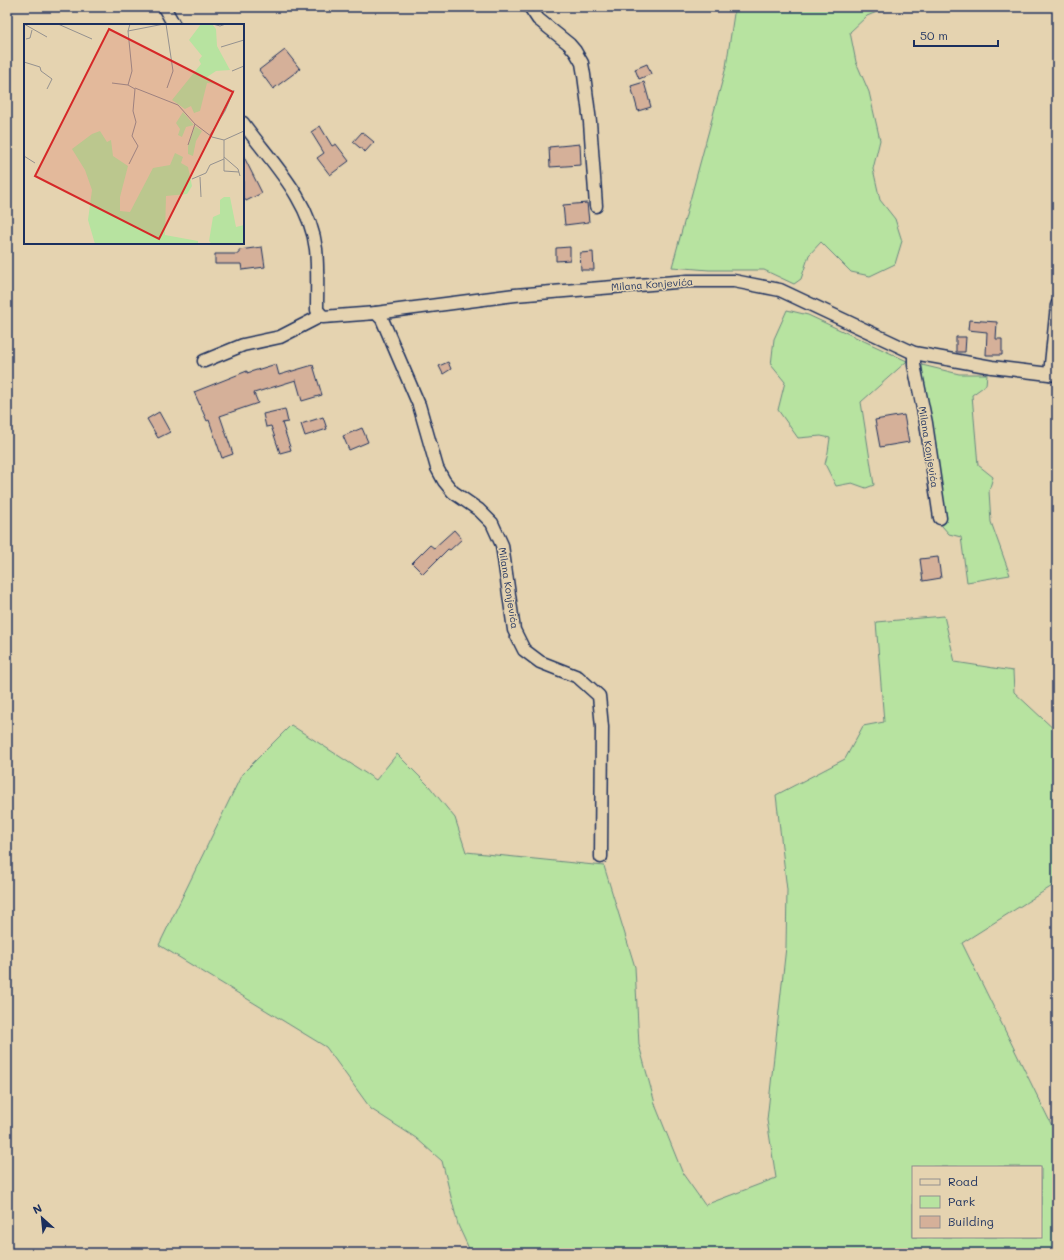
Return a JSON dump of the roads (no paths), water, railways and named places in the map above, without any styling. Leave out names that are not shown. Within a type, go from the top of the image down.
[{"type":"street","points":[[164,7],[173,24]]},
{"type":"street","points":[[530,7],[538,19],[569,44],[582,63],[590,122],[596,206]]},
{"type":"street","points":[[204,361],[243,345],[280,337],[315,319],[319,314],[317,310],[316,248],[310,225],[302,205],[290,185],[246,127]]},
{"type":"street","name":"Milana Konjevića","points":[[319,314],[323,317],[376,313],[523,294],[688,281],[734,281],[780,290],[914,354],[992,367],[1053,374],[1057,305]]},
{"type":"street","name":"Milana Konjevića","points":[[376,313],[382,319],[419,405],[437,468],[444,481],[453,492],[479,510],[492,523],[502,546],[514,630],[524,650],[540,662],[578,677],[599,696],[602,727],[601,857]]},
{"type":"street","name":"Milana Konjevića","points":[[914,354],[914,365],[926,423],[940,518]]}]
